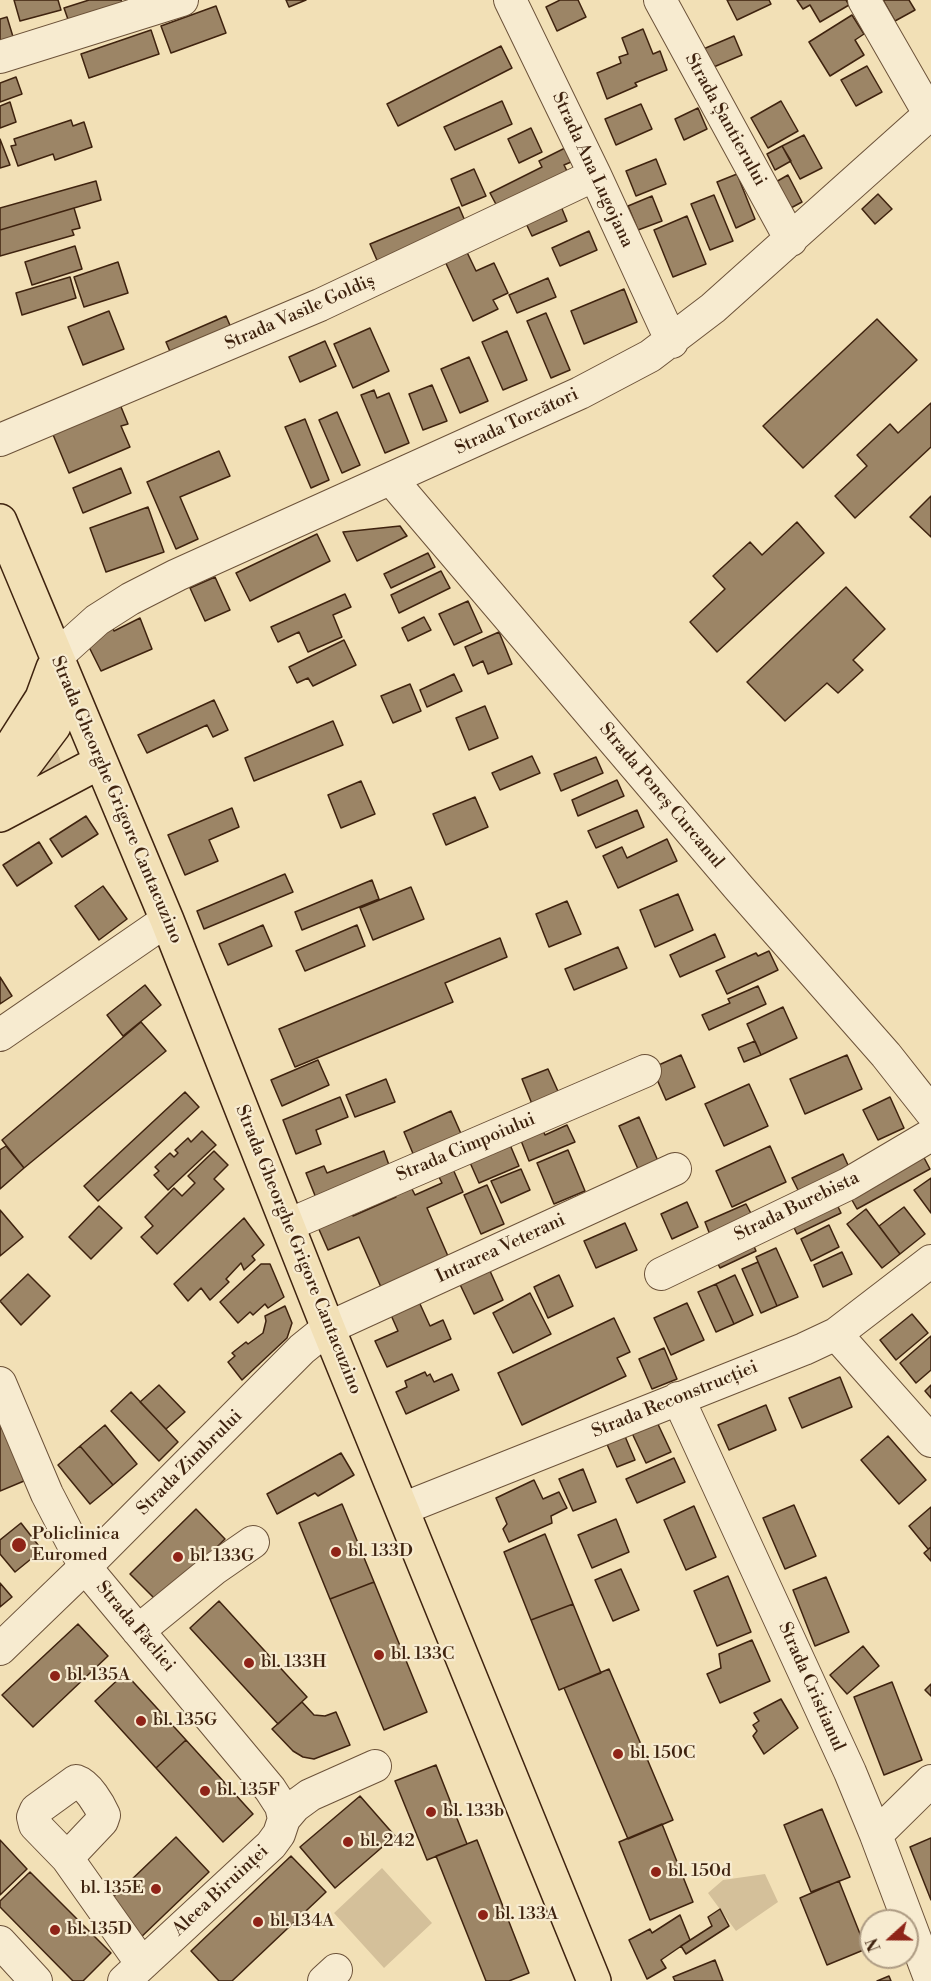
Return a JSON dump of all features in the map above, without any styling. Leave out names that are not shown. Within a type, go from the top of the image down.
[{"type":"main road","name":"Strada Gheorghe Grigore Cantacuzino","points":[[0,521],[167,920],[328,1328],[594,1981]]},
{"type":"main road","points":[[0,764],[42,698],[56,657]]},
{"type":"main road","points":[[0,798],[54,726],[60,702],[56,657]]},
{"type":"main road","points":[[0,815],[100,762]]},
{"type":"street","points":[[0,57],[182,0]]},
{"type":"street","name":"Strada Ana Lugojana","points":[[510,0],[595,175],[672,342]]},
{"type":"street","name":"Strada Șantierului","points":[[660,0],[791,240]]},
{"type":"street","points":[[864,0],[930,114]]},
{"type":"street","name":"Strada Torcători","points":[[56,657],[97,620],[130,599],[177,575],[580,393],[615,376],[672,342],[791,240],[930,114]]},
{"type":"street","name":"Strada Vasile Goldiș","points":[[0,440],[320,305],[595,175]]},
{"type":"street","name":"Strada Peneș Curcanul","points":[[391,479],[732,879],[886,1054],[931,1112]]},
{"type":"street","points":[[0,1035],[167,920]]},
{"type":"street","name":"Strada Cimpoiului","points":[[288,1225],[645,1071]]},
{"type":"street","name":"Strada Burebista","points":[[661,1274],[848,1184],[931,1135]]},
{"type":"street","name":"Intrarea Veterani","points":[[328,1328],[675,1169]]},
{"type":"street","name":"Strada Reconstrucției","points":[[402,1509],[804,1349],[836,1334],[931,1261]]},
{"type":"street","name":"Strada Zimbrului","points":[[0,1649],[302,1349],[328,1328]]},
{"type":"street","points":[[836,1334],[931,1441]]},
{"type":"street","name":"Strada Făcliei","points":[[0,1383],[47,1494],[85,1567],[270,1789],[281,1806],[284,1819]]},
{"type":"street","name":"Strada Cristianul","points":[[678,1398],[791,1641],[876,1835],[930,1981]]},
{"type":"street","points":[[138,1631],[214,1569],[253,1542]]},
{"type":"street","name":"Aleea Biruinței","points":[[133,1973],[271,1845],[279,1834],[284,1819],[295,1806],[310,1795],[375,1766]]},
{"type":"street","points":[[876,1835],[931,1781]]},
{"type":"street","points":[[67,1858],[133,1973]]},
{"type":"street","points":[[0,1942],[36,1981]]},
{"type":"shaded area","points":[[57,750],[63,768],[27,786]]},
{"type":"shaded area","points":[[382,1868],[432,1923],[384,1968],[334,1913]]},
{"type":"shaded area","points":[[765,1874],[778,1902],[736,1931],[708,1893],[723,1880]]},
{"type":"building","points":[[14,0],[58,0],[61,10],[20,21]]},
{"type":"building","points":[[89,0],[121,0],[125,11],[71,28],[64,8]]},
{"type":"building","points":[[286,0],[306,0],[289,7]]},
{"type":"building","points":[[560,0],[578,0],[586,17],[557,31],[546,7]]},
{"type":"building","points":[[727,0],[769,0],[771,4],[737,20]]},
{"type":"building","points":[[797,0],[846,0],[849,5],[820,22],[810,5],[803,9]]},
{"type":"building","points":[[883,0],[909,0],[915,10],[895,21]]},
{"type":"building","points":[[216,6],[226,33],[171,53],[161,26]]},
{"type":"building","points":[[852,15],[864,34],[855,40],[864,55],[830,76],[809,42]]},
{"type":"building","points":[[7,17],[14,40],[0,45],[0,19]]},
{"type":"building","points":[[643,29],[653,54],[660,51],[667,70],[635,83],[637,86],[607,99],[597,73],[621,63],[619,57],[628,54],[622,38]]},
{"type":"building","points":[[151,30],[159,54],[89,78],[81,54]]},
{"type":"building","points":[[734,36],[742,55],[709,69],[701,50]]},
{"type":"building","points":[[501,46],[512,68],[398,126],[387,104]]},
{"type":"building","points":[[867,66],[882,92],[856,106],[841,80]]},
{"type":"building","points":[[16,77],[22,94],[0,102],[0,83]]},
{"type":"building","points":[[502,101],[512,124],[455,150],[444,127]]},
{"type":"building","points":[[781,101],[798,131],[768,148],[751,118]]},
{"type":"building","points":[[10,102],[16,122],[0,128],[0,106]]},
{"type":"building","points":[[641,104],[652,129],[616,145],[605,119]]},
{"type":"building","points":[[698,108],[707,129],[684,140],[675,119]]},
{"type":"building","points":[[71,120],[73,126],[84,122],[92,147],[55,160],[53,154],[18,166],[11,146],[16,145],[14,139]]},
{"type":"building","points":[[531,128],[542,152],[519,163],[508,139]]},
{"type":"building","points":[[804,135],[822,168],[800,179],[782,146]]},
{"type":"building","points":[[0,139],[10,165],[0,168]]},
{"type":"building","points":[[782,146],[791,161],[775,170],[767,154]]},
{"type":"building","points":[[565,148],[571,162],[564,165],[571,179],[499,210],[490,193],[542,167],[539,161]]},
{"type":"building","points":[[656,159],[666,184],[636,196],[626,171]]},
{"type":"building","points":[[474,169],[486,196],[462,206],[451,179]]},
{"type":"building","points":[[737,174],[755,219],[736,228],[717,182]]},
{"type":"building","points":[[788,175],[802,202],[789,209],[774,183]]},
{"type":"building","points":[[96,181],[101,200],[0,230],[0,208]]},
{"type":"building","points":[[878,194],[892,209],[875,224],[862,209]]},
{"type":"building","points":[[714,195],[733,241],[710,250],[691,204]]},
{"type":"building","points":[[652,196],[662,221],[638,230],[628,206]]},
{"type":"building","points":[[558,199],[567,221],[532,236],[522,215]]},
{"type":"building","points":[[459,207],[468,228],[379,265],[370,244]]},
{"type":"building","points":[[74,208],[80,228],[72,230],[74,235],[0,256],[0,230]]},
{"type":"building","points":[[687,216],[706,264],[673,277],[654,230]]},
{"type":"building","points":[[589,231],[597,250],[560,266],[552,248]]},
{"type":"building","points":[[75,246],[82,269],[32,285],[25,262]]},
{"type":"building","points":[[464,246],[476,271],[494,263],[508,293],[493,300],[498,309],[473,321],[443,257]]},
{"type":"building","points":[[118,262],[128,293],[84,307],[74,277]]},
{"type":"building","points":[[70,277],[76,298],[22,315],[16,293]]},
{"type":"building","points":[[548,278],[556,297],[517,313],[509,295]]},
{"type":"building","points":[[624,289],[637,322],[584,344],[571,311]]},
{"type":"building","points":[[109,311],[124,349],[83,365],[68,327]]},
{"type":"building","points":[[546,313],[570,370],[551,378],[527,321]]},
{"type":"building","points":[[226,316],[232,330],[174,361],[166,342]]},
{"type":"building","points":[[877,319],[917,360],[803,468],[763,426]]},
{"type":"building","points":[[370,328],[389,371],[353,388],[334,344]]},
{"type":"building","points":[[507,331],[527,380],[503,390],[482,342]]},
{"type":"building","points":[[325,341],[336,366],[300,382],[289,357]]},
{"type":"building","points":[[469,357],[488,401],[460,413],[441,369]]},
{"type":"building","points":[[432,385],[447,421],[423,430],[409,394]]},
{"type":"building","points":[[374,390],[377,398],[389,393],[409,443],[385,453],[361,395]]},
{"type":"building","points":[[117,397],[128,424],[121,426],[130,447],[69,473],[49,425]]},
{"type":"building","points":[[931,403],[931,447],[855,518],[835,496],[867,466],[857,455],[890,424],[898,433]]},
{"type":"building","points":[[337,412],[360,465],[342,473],[319,420]]},
{"type":"building","points":[[305,419],[329,480],[311,488],[285,427]]},
{"type":"building","points":[[219,451],[230,476],[180,497],[198,539],[176,549],[147,482]]},
{"type":"building","points":[[121,468],[131,493],[83,513],[73,488]]},
{"type":"building","points":[[931,496],[931,537],[910,517]]},
{"type":"building","points":[[148,507],[164,552],[106,572],[90,528]]},
{"type":"building","points":[[797,522],[824,553],[717,652],[690,622],[725,589],[713,576],[750,542],[762,555]]},
{"type":"building","points":[[400,526],[407,536],[357,561],[343,532]]},
{"type":"building","points":[[317,534],[330,561],[250,601],[236,573]]},
{"type":"building","points":[[428,553],[435,567],[391,588],[384,574]]},
{"type":"building","points":[[441,571],[450,588],[399,613],[391,595]]},
{"type":"building","points":[[215,577],[230,610],[205,621],[190,588]]},
{"type":"building","points":[[846,587],[885,629],[853,660],[863,670],[838,693],[827,683],[785,721],[747,682]]},
{"type":"building","points":[[345,594],[351,607],[333,615],[342,637],[308,652],[299,632],[278,642],[271,627]]},
{"type":"building","points":[[468,601],[482,632],[454,645],[439,614]]},
{"type":"building","points":[[424,617],[431,630],[408,641],[402,628]]},
{"type":"building","points":[[140,618],[152,649],[101,671],[89,647],[112,626],[114,631]]},
{"type":"building","points":[[499,632],[512,664],[488,674],[483,661],[473,666],[465,647]]},
{"type":"building","points":[[344,640],[356,665],[313,686],[308,678],[297,683],[289,667]]},
{"type":"building","points":[[454,674],[462,691],[427,707],[420,690]]},
{"type":"building","points":[[410,684],[421,711],[393,723],[381,696]]},
{"type":"building","points":[[214,700],[228,730],[213,737],[207,725],[147,753],[138,735]]},
{"type":"building","points":[[485,706],[498,738],[469,750],[456,718]]},
{"type":"building","points":[[333,721],[343,745],[254,781],[245,758]]},
{"type":"building","points":[[532,756],[540,773],[500,790],[492,773]]},
{"type":"building","points":[[596,757],[603,773],[561,791],[554,774]]},
{"type":"building","points":[[617,780],[624,796],[578,816],[572,800]]},
{"type":"building","points":[[361,781],[375,814],[341,828],[328,795]]},
{"type":"building","points":[[475,797],[488,827],[446,845],[433,814]]},
{"type":"building","points":[[232,808],[239,827],[209,840],[218,861],[185,875],[168,835]]},
{"type":"building","points":[[637,810],[644,827],[596,848],[588,831]]},
{"type":"building","points":[[86,816],[98,834],[62,857],[50,839]]},
{"type":"building","points":[[667,839],[677,861],[618,888],[603,856],[622,847],[627,858]]},
{"type":"building","points":[[39,842],[52,863],[17,886],[3,865]]},
{"type":"building","points":[[285,874],[293,892],[204,929],[197,911]]},
{"type":"building","points":[[372,880],[379,899],[302,930],[295,912]]},
{"type":"building","points":[[103,886],[127,919],[99,940],[75,906]]},
{"type":"building","points":[[411,887],[424,919],[373,940],[360,908]]},
{"type":"building","points":[[678,894],[693,930],[655,947],[640,910]]},
{"type":"building","points":[[567,901],[581,934],[549,947],[536,914]]},
{"type":"building","points":[[263,925],[272,946],[228,965],[219,944]]},
{"type":"building","points":[[357,925],[365,946],[305,971],[296,951]]},
{"type":"building","points":[[715,934],[725,957],[680,977],[670,955]]},
{"type":"building","points":[[500,938],[507,957],[445,983],[453,1002],[295,1067],[279,1029]]},
{"type":"building","points":[[618,947],[627,968],[574,990],[565,969]]},
{"type":"building","points":[[769,951],[778,970],[727,994],[716,971],[756,953],[758,956]]},
{"type":"building","points":[[0,977],[12,996],[0,1004]]},
{"type":"building","points":[[145,985],[161,1005],[123,1036],[107,1015]]},
{"type":"building","points":[[758,986],[766,1004],[709,1030],[702,1015],[730,1003],[728,999]]},
{"type":"building","points":[[783,1007],[797,1038],[761,1055],[747,1024]]},
{"type":"building","points":[[141,1022],[166,1051],[24,1168],[2,1140]]},
{"type":"building","points":[[755,1041],[761,1055],[744,1062],[738,1048]]},
{"type":"building","points":[[681,1055],[695,1087],[666,1100],[652,1068]]},
{"type":"building","points":[[847,1055],[862,1089],[805,1114],[790,1079]]},
{"type":"building","points":[[318,1060],[329,1085],[282,1106],[271,1080]]},
{"type":"building","points":[[548,1069],[561,1098],[534,1109],[522,1079]]},
{"type":"building","points":[[386,1079],[395,1102],[355,1117],[346,1095]]},
{"type":"building","points":[[749,1084],[768,1126],[724,1146],[705,1104]]},
{"type":"building","points":[[185,1092],[199,1107],[98,1201],[84,1186]]},
{"type":"building","points":[[340,1097],[348,1117],[316,1130],[321,1144],[296,1154],[283,1120]]},
{"type":"building","points":[[890,1097],[904,1128],[878,1140],[863,1110]]},
{"type":"building","points":[[451,1111],[462,1136],[414,1156],[404,1132]]},
{"type":"building","points":[[639,1117],[658,1161],[638,1169],[619,1126]]},
{"type":"building","points":[[540,1124],[545,1135],[567,1125],[575,1142],[529,1161],[518,1133]]},
{"type":"building","points":[[202,1131],[216,1145],[168,1190],[154,1175],[159,1171],[155,1167],[170,1153],[174,1157],[178,1153],[175,1150],[188,1138],[191,1142]]},
{"type":"building","points":[[508,1140],[519,1166],[479,1183],[468,1158]]},
{"type":"building","points":[[6,1146],[24,1168],[0,1189],[0,1150]]},
{"type":"building","points":[[770,1146],[786,1182],[732,1207],[716,1171]]},
{"type":"building","points":[[568,1150],[585,1191],[554,1204],[537,1163]]},
{"type":"building","points":[[214,1151],[228,1165],[214,1179],[224,1189],[157,1254],[141,1237],[153,1226],[145,1217],[174,1188],[182,1196],[195,1183],[188,1176]]},
{"type":"building","points":[[384,1151],[390,1168],[316,1198],[306,1173],[324,1166],[327,1173]]},
{"type":"building","points":[[921,1152],[930,1169],[857,1209],[848,1193]]},
{"type":"building","points":[[843,1154],[852,1174],[802,1198],[792,1178]]},
{"type":"building","points":[[449,1160],[463,1192],[427,1208],[451,1263],[384,1294],[359,1237],[328,1250],[314,1218],[347,1203],[353,1216],[396,1197],[392,1188],[408,1181],[415,1195],[442,1183],[434,1167]]},
{"type":"building","points":[[521,1169],[530,1190],[501,1203],[491,1181]]},
{"type":"building","points":[[931,1178],[931,1213],[914,1190]]},
{"type":"building","points":[[487,1185],[504,1224],[481,1234],[464,1195]]},
{"type":"building","points":[[833,1196],[841,1213],[797,1234],[789,1217]]},
{"type":"building","points":[[687,1202],[698,1227],[672,1239],[661,1214]]},
{"type":"building","points":[[746,1204],[755,1221],[712,1240],[705,1222]]},
{"type":"building","points":[[99,1206],[122,1228],[91,1259],[69,1237]]},
{"type":"building","points":[[904,1207],[925,1234],[900,1254],[879,1226]]},
{"type":"building","points":[[866,1209],[900,1254],[882,1268],[847,1224]]},
{"type":"building","points":[[0,1210],[23,1237],[0,1256]]},
{"type":"building","points":[[244,1218],[264,1245],[252,1256],[255,1260],[244,1270],[241,1263],[226,1279],[229,1282],[210,1300],[201,1288],[188,1301],[174,1284]]},
{"type":"building","points":[[625,1223],[637,1250],[596,1268],[584,1241]]},
{"type":"building","points":[[829,1225],[839,1247],[811,1261],[801,1239]]},
{"type":"building","points":[[749,1235],[756,1251],[720,1268],[712,1252]]},
{"type":"building","points":[[776,1248],[798,1297],[777,1306],[756,1257]]},
{"type":"building","points":[[842,1252],[852,1274],[823,1287],[814,1265]]},
{"type":"building","points":[[486,1262],[503,1300],[474,1314],[456,1276]]},
{"type":"building","points":[[758,1262],[777,1306],[761,1313],[742,1269]]},
{"type":"building","points":[[261,1264],[270,1264],[284,1297],[268,1308],[265,1304],[253,1315],[250,1312],[238,1323],[220,1302]]},
{"type":"building","points":[[28,1274],[50,1296],[21,1325],[0,1301]]},
{"type":"building","points":[[559,1275],[573,1306],[548,1318],[534,1287]]},
{"type":"building","points":[[735,1275],[753,1315],[734,1324],[716,1284]]},
{"type":"building","points":[[716,1284],[734,1324],[716,1332],[698,1292]]},
{"type":"building","points":[[415,1293],[430,1326],[443,1320],[451,1339],[387,1367],[375,1341],[398,1331],[387,1306]]},
{"type":"building","points":[[530,1293],[551,1334],[513,1353],[493,1313]]},
{"type":"building","points":[[687,1303],[704,1340],[671,1355],[654,1318]]},
{"type":"building","points":[[285,1306],[292,1323],[287,1338],[242,1380],[228,1362],[235,1356],[232,1353],[263,1333],[265,1316]]},
{"type":"building","points":[[912,1314],[928,1333],[896,1360],[880,1340]]},
{"type":"building","points":[[614,1318],[630,1352],[617,1358],[626,1376],[522,1425],[498,1373]]},
{"type":"building","points":[[931,1336],[931,1370],[916,1383],[900,1363]]},
{"type":"building","points":[[664,1348],[677,1379],[652,1389],[639,1359]]},
{"type":"building","points":[[425,1372],[427,1376],[430,1374],[434,1382],[452,1374],[459,1390],[406,1414],[396,1392],[407,1387],[405,1381]]},
{"type":"building","points":[[840,1377],[852,1407],[802,1428],[789,1398]]},
{"type":"building","points":[[159,1385],[185,1412],[166,1429],[140,1402]]},
{"type":"building","points":[[931,1385],[931,1398],[925,1391]]},
{"type":"building","points":[[131,1392],[178,1442],[159,1461],[111,1411]]},
{"type":"building","points":[[766,1405],[776,1430],[729,1450],[718,1425]]},
{"type":"building","points":[[0,1420],[24,1481],[0,1491]]},
{"type":"building","points":[[656,1420],[671,1452],[646,1463],[631,1431]]},
{"type":"building","points":[[105,1425],[137,1464],[113,1485],[80,1446]]},
{"type":"building","points":[[624,1434],[635,1460],[617,1467],[606,1442]]},
{"type":"building","points":[[888,1436],[926,1480],[899,1504],[861,1460]]},
{"type":"building","points":[[80,1446],[113,1485],[90,1504],[58,1465]]},
{"type":"building","points":[[341,1453],[354,1475],[318,1496],[315,1493],[277,1514],[267,1494]]},
{"type":"building","points":[[674,1458],[685,1482],[637,1503],[626,1479]]},
{"type":"building","points":[[583,1469],[596,1502],[573,1511],[559,1479]]},
{"type":"building","points":[[534,1480],[543,1499],[559,1492],[567,1508],[551,1516],[552,1523],[509,1542],[503,1529],[507,1524],[496,1498]]},
{"type":"building","name":"bl. 133D","points":[[342,1504],[374,1582],[330,1599],[299,1523]]},
{"type":"building","points":[[794,1505],[816,1556],[785,1569],[763,1518]]},
{"type":"building","points":[[694,1506],[716,1557],[686,1570],[664,1520]]},
{"type":"building","points":[[931,1507],[931,1547],[928,1549],[909,1526]]},
{"type":"building","name":"bl. 133G","points":[[196,1509],[225,1539],[160,1604],[130,1574]]},
{"type":"building","points":[[616,1519],[629,1552],[592,1568],[578,1535]]},
{"type":"building","name":"Policlinica Euromed","points":[[21,1523],[42,1550],[15,1572],[0,1554],[0,1540]]},
{"type":"building","points":[[545,1534],[573,1604],[531,1620],[504,1552]]},
{"type":"building","points":[[931,1547],[931,1561],[924,1553]]},
{"type":"building","points":[[621,1569],[639,1610],[613,1621],[595,1580]]},
{"type":"building","points":[[728,1576],[751,1632],[717,1646],[694,1591]]},
{"type":"building","points":[[826,1577],[849,1632],[815,1646],[793,1590]]},
{"type":"building","name":"bl. 133C","points":[[374,1582],[427,1712],[384,1730],[330,1599]]},
{"type":"building","points":[[0,1583],[12,1597],[0,1607]]},
{"type":"building","name":"bl. 133H","points":[[219,1601],[307,1697],[278,1724],[190,1628]]},
{"type":"building","points":[[573,1604],[601,1673],[559,1690],[531,1620]]},
{"type":"building","name":"bl. 135A","points":[[78,1624],[108,1656],[33,1727],[2,1695]]},
{"type":"building","points":[[752,1640],[770,1681],[720,1703],[707,1674],[721,1668],[719,1654]]},
{"type":"building","points":[[863,1646],[879,1666],[847,1694],[830,1675]]},
{"type":"building","name":"bl. 150C","points":[[609,1669],[673,1820],[628,1839],[564,1688]]},
{"type":"building","name":"bl. 135G","points":[[125,1673],[186,1740],[156,1768],[95,1701]]},
{"type":"building","points":[[892,1682],[922,1760],[884,1775],[854,1697]]},
{"type":"building","points":[[931,1684],[931,1696],[925,1690]]},
{"type":"building","points":[[781,1699],[798,1728],[764,1754],[753,1736],[757,1731],[753,1725],[759,1721],[754,1713]]},
{"type":"building","points":[[302,1702],[314,1715],[325,1716],[336,1712],[350,1745],[314,1759],[303,1757],[293,1751],[272,1729]]},
{"type":"building","name":"bl. 135F","points":[[186,1740],[253,1814],[223,1842],[156,1768]]},
{"type":"building","name":"bl. 133b","points":[[436,1765],[467,1844],[427,1860],[395,1781]]},
{"type":"building","name":"bl. 242","points":[[360,1796],[395,1836],[335,1888],[300,1847]]},
{"type":"building","points":[[822,1809],[850,1877],[811,1892],[784,1825]]},
{"type":"building","name":"bl. 150d","points":[[662,1824],[693,1902],[650,1920],[619,1842]]},
{"type":"building","name":"bl. 135E","points":[[176,1837],[209,1872],[137,1941],[104,1906]]},
{"type":"building","points":[[931,1838],[931,1900],[910,1847]]},
{"type":"building","points":[[0,1840],[27,1869],[0,1895]]},
{"type":"building","name":"bl. 133A","points":[[477,1840],[529,1973],[509,1981],[486,1981],[436,1856]]},
{"type":"building","name":"bl. 134A","points":[[291,1856],[326,1892],[232,1981],[219,1981],[191,1951]]},
{"type":"building","name":"bl. 135D","points":[[30,1872],[111,1953],[83,1981],[73,1981],[0,1907],[0,1901]]},
{"type":"building","points":[[839,1881],[859,1931],[859,1952],[827,1965],[800,1898]]},
{"type":"building","points":[[720,1909],[729,1926],[686,1954],[681,1946],[712,1926],[708,1917]]},
{"type":"building","points":[[680,1915],[690,1940],[661,1960],[666,1968],[647,1979],[629,1940],[650,1929],[652,1933]]},
{"type":"building","points":[[715,1960],[723,1981],[675,1981],[673,1977]]},
{"type":"building","points":[[889,1976],[891,1981],[877,1981]]},
{"type":"place","name":"Policlinica Euromed","points":[[19,1545]]},
{"type":"place","name":"bl. 133D","points":[[336,1552]]},
{"type":"place","name":"bl. 133G","points":[[178,1557]]},
{"type":"place","name":"bl. 133C","points":[[379,1655]]},
{"type":"place","name":"bl. 133H","points":[[249,1663]]},
{"type":"place","name":"bl. 135A","points":[[55,1676]]},
{"type":"place","name":"bl. 135G","points":[[141,1721]]},
{"type":"place","name":"bl. 150C","points":[[618,1754]]},
{"type":"place","name":"bl. 135F","points":[[205,1791]]},
{"type":"place","name":"bl. 133b","points":[[431,1812]]},
{"type":"place","name":"bl. 242","points":[[348,1842]]},
{"type":"place","name":"bl. 150d","points":[[656,1872]]},
{"type":"place","name":"bl. 135E","points":[[156,1889]]},
{"type":"place","name":"bl. 133A","points":[[483,1915]]},
{"type":"place","name":"bl. 134A","points":[[258,1922]]},
{"type":"place","name":"bl. 135D","points":[[55,1930]]}]
